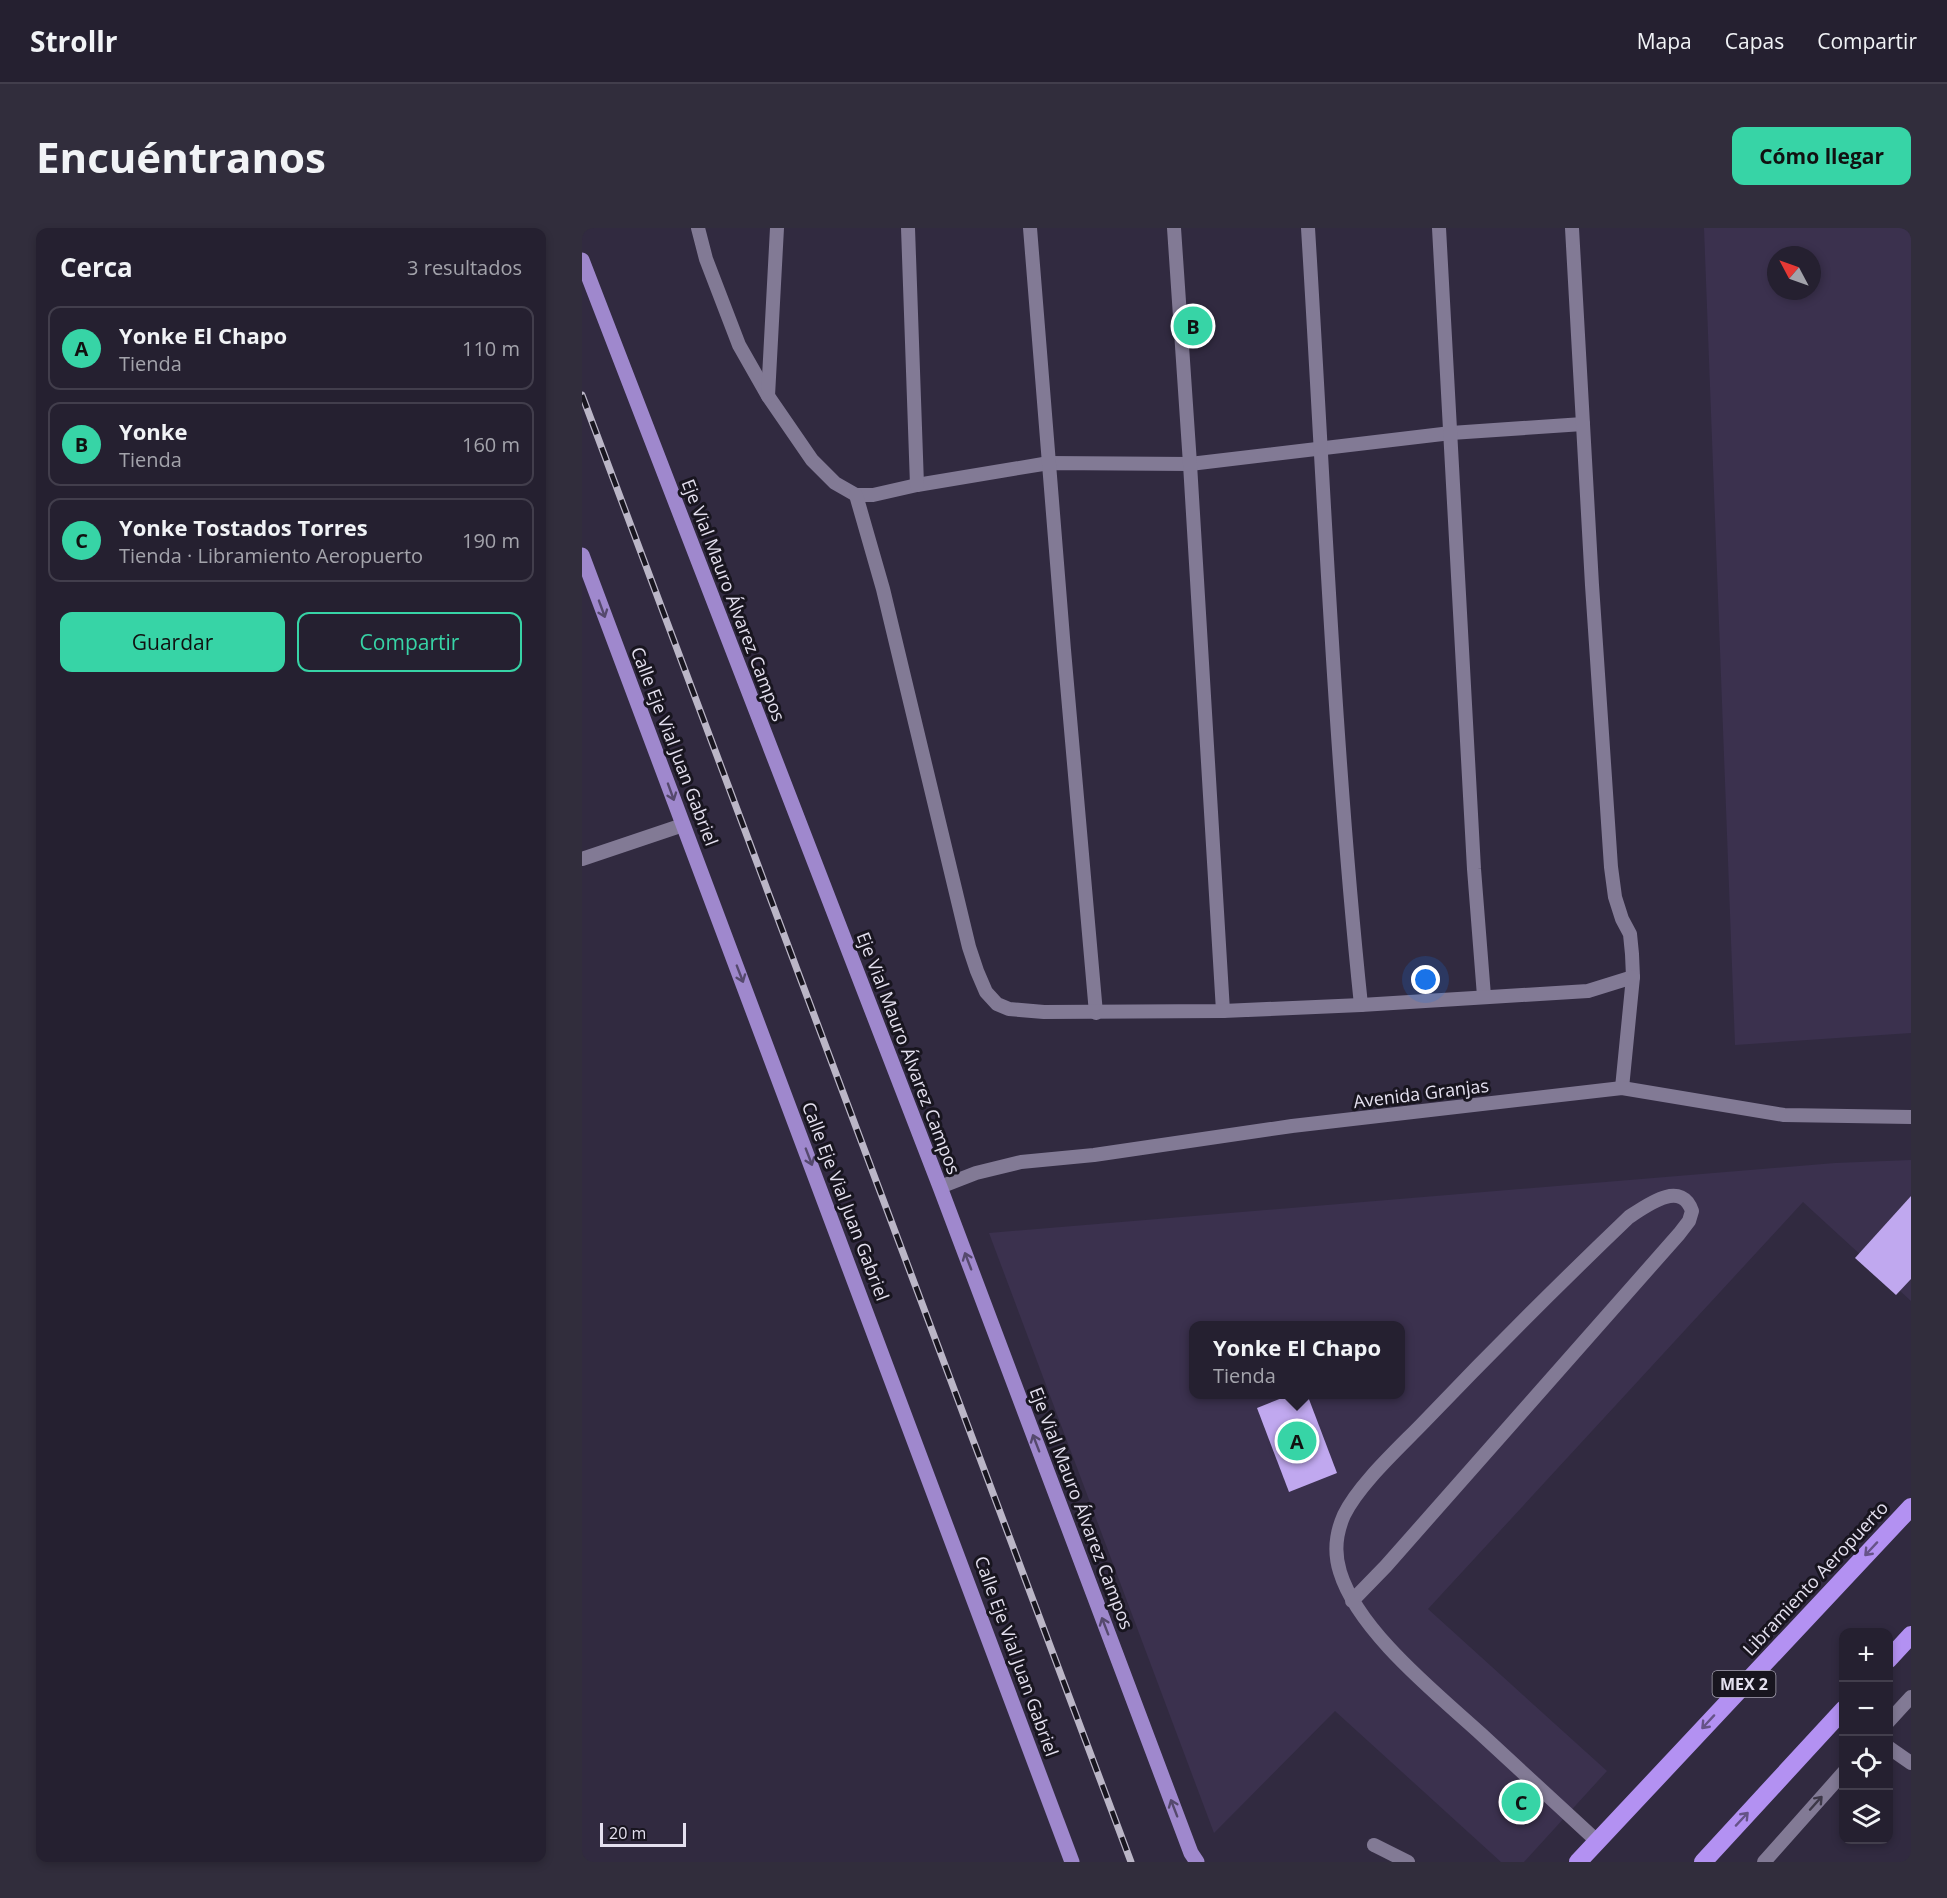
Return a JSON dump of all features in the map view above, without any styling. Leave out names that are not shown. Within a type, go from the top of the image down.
[{"type":"highway","name":"Libramiento Aeropuerto","points":[[1578,1862],[1911,1507]]},
{"type":"highway","points":[[1893,1655],[1911,1635]]},
{"type":"highway","points":[[1703,1862],[1839,1713]]},
{"type":"main road","name":"Eje Vial Mauro Álvarez Campos","points":[[582,260],[940,1187],[1187,1842],[1197,1862]]},
{"type":"main road","name":"Calle Eje Vial Juan Gabriel","points":[[582,555],[1072,1862]]},
{"type":"lane","points":[[698,228],[706,259],[739,345],[768,396],[812,460],[835,483],[856,495],[873,495],[917,485],[1050,464],[1190,464],[1451,433],[1583,424]]},
{"type":"lane","points":[[768,396],[777,228]]},
{"type":"lane","points":[[908,228],[917,485]]},
{"type":"lane","points":[[1030,228],[1096,1013]]},
{"type":"lane","points":[[1174,228],[1223,1011]]},
{"type":"lane","points":[[1308,228],[1339,760],[1361,1005]]},
{"type":"lane","points":[[1439,228],[1474,869],[1484,996]]},
{"type":"lane","points":[[1572,228],[1611,867],[1615,897],[1630,934],[1633,977],[1622,1088]]},
{"type":"lane","points":[[856,495],[883,589],[969,946],[986,992],[997,1004],[1009,1009],[1096,1013],[1223,1011],[1588,991],[1633,977]]},
{"type":"lane","points":[[582,859],[683,825]]},
{"type":"lane","name":"Avenida Granjas","points":[[940,1187],[976,1173],[1021,1162],[1094,1155],[1292,1126],[1622,1088],[1784,1115],[1911,1117]]},
{"type":"lane","points":[[1352,1601],[1386,1566],[1679,1234],[1689,1221],[1692,1211],[1687,1201],[1680,1197],[1669,1196],[1651,1203],[1629,1217],[1509,1333],[1360,1491],[1345,1514],[1335,1549],[1340,1572],[1352,1601],[1382,1639],[1414,1673],[1598,1842]]},
{"type":"lane","points":[[1893,1717],[1911,1697]]},
{"type":"lane","points":[[1893,1751],[1911,1763]]},
{"type":"lane","points":[[1764,1862],[1839,1778]]},
{"type":"lane","points":[[1374,1845],[1408,1862]]},
{"type":"shaded area","points":[[1704,228],[1911,228],[1911,1033],[1735,1045]]},
{"type":"shaded area","points":[[1911,1160],[1911,1301],[1803,1202],[1428,1609],[1607,1771],[1524,1862],[1501,1862],[1335,1711],[1214,1833],[989,1233],[1835,1163]]},
{"type":"building","points":[[1911,1196],[1911,1279],[1896,1295],[1855,1258]]},
{"type":"building","points":[[1280,1399],[1309,1399],[1337,1473],[1289,1492],[1257,1408]]},
{"type":"railway","points":[[582,395],[1131,1862]]},
{"type":"place","name":"Yonke","points":[[1193,326]]},
{"type":"place","name":"Yonke El Chapo","points":[[1297,1441]]},
{"type":"place","name":"Yonke Tostados Torres","points":[[1521,1802]]}]
